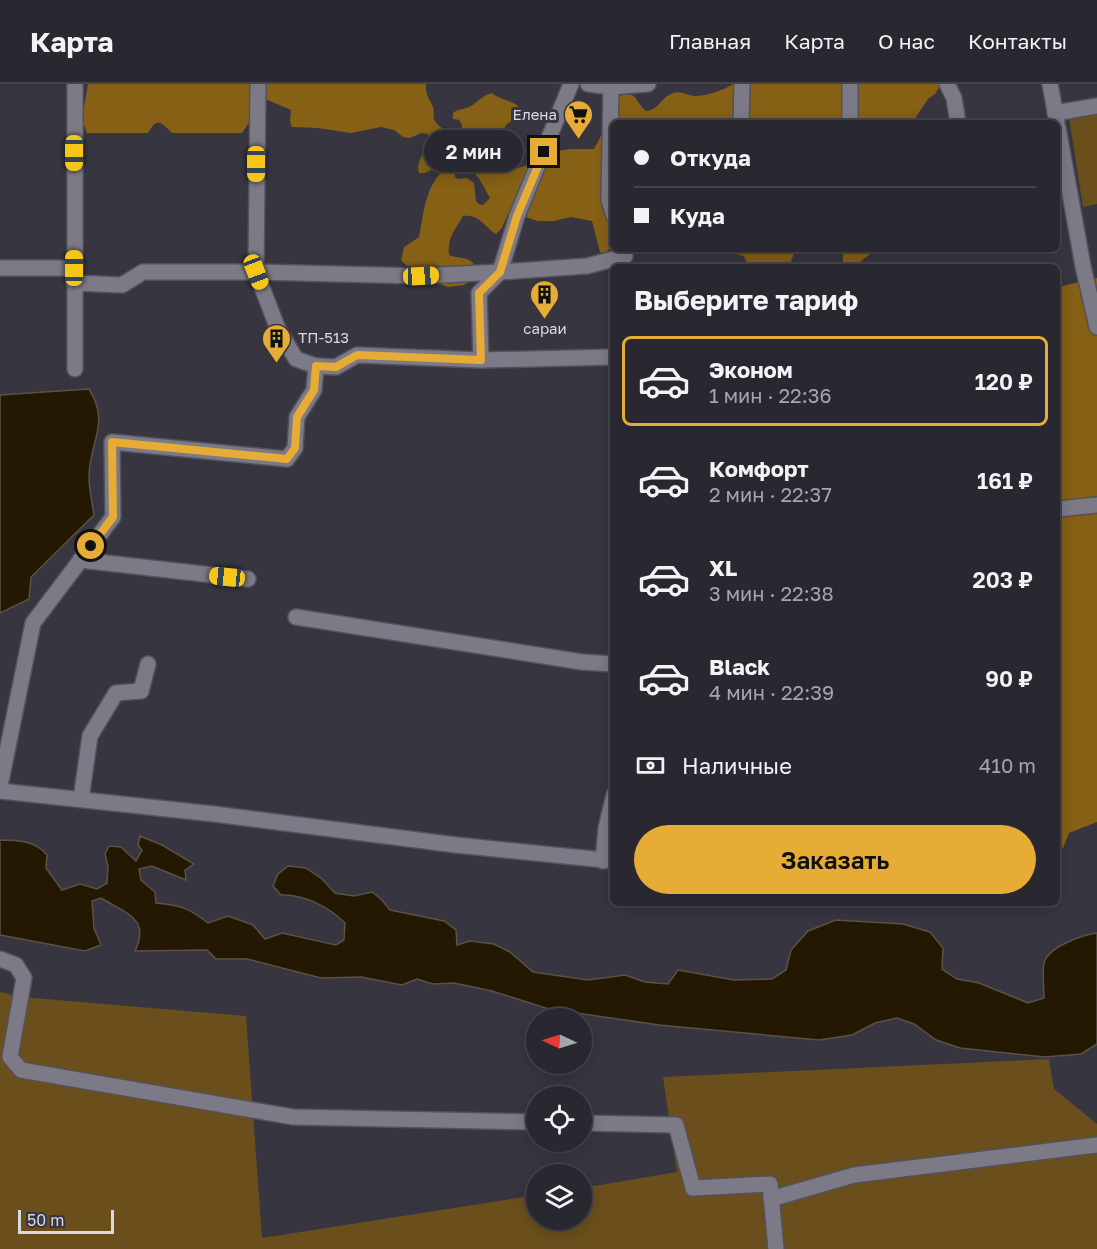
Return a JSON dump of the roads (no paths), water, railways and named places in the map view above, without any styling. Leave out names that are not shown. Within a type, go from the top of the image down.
[{"type":"street","points":[[75,84],[75,369]]},
{"type":"street","points":[[258,84],[256,272],[278,329],[296,359],[316,366],[336,367],[357,355],[481,360],[610,357]]},
{"type":"street","points":[[552,130],[562,84]]},
{"type":"street","points":[[481,360],[479,293],[500,272],[517,216],[571,84]]},
{"type":"street","points":[[588,84],[610,87],[648,84]]},
{"type":"street","points":[[741,120],[742,84]]},
{"type":"street","points":[[850,84],[850,120]]},
{"type":"street","points":[[947,84],[954,98],[958,120]]},
{"type":"street","points":[[1050,84],[1056,120]]},
{"type":"street","points":[[610,87],[610,204]]},
{"type":"street","points":[[1059,120],[1097,106]]},
{"type":"street","points":[[1060,142],[1097,327]]},
{"type":"street","points":[[0,268],[74,276],[122,285],[143,272],[421,276],[587,266],[626,257]]},
{"type":"street","points":[[0,786],[33,623],[113,517],[112,442],[287,459],[295,448],[297,417],[314,390],[316,366]]},
{"type":"street","points":[[1060,509],[1097,505]]},
{"type":"street","points":[[80,560],[248,579]]},
{"type":"street","points":[[296,617],[582,662],[610,664]]},
{"type":"street","points":[[81,799],[90,736],[116,693],[141,691],[148,664]]},
{"type":"street","points":[[0,791],[608,861],[606,828],[610,812]]},
{"type":"street","points":[[0,959],[16,965],[24,978],[10,1057],[21,1070],[293,1117],[526,1122]]},
{"type":"street","points":[[592,1123],[676,1125],[693,1188],[770,1184],[776,1249]]},
{"type":"street","points":[[771,1199],[854,1175],[1097,1145]]},
{"type":"place","name":"Елена","points":[[578,140]]},
{"type":"place","name":"сараи","points":[[545,320]]},
{"type":"place","name":"ТП-513","points":[[277,364]]}]
